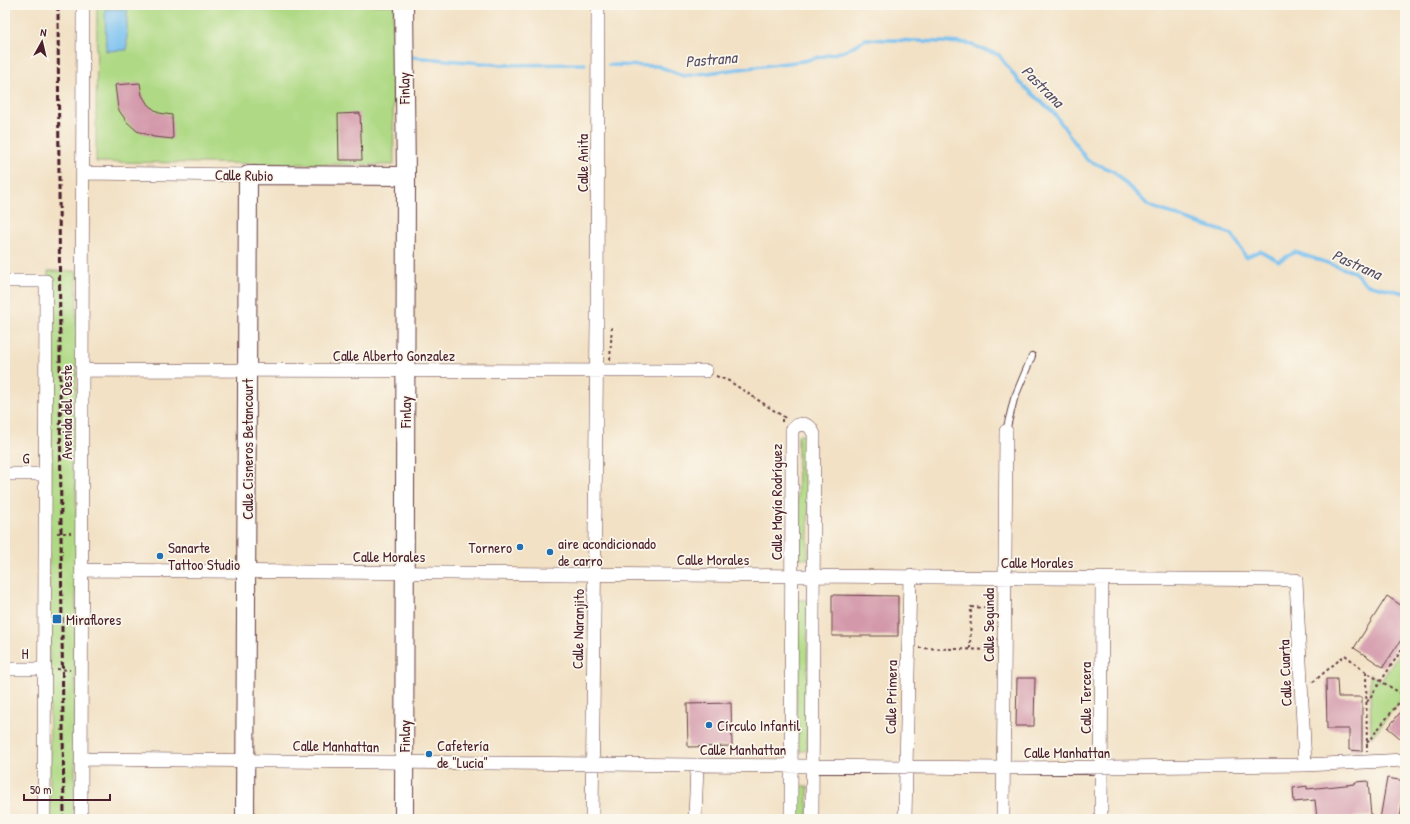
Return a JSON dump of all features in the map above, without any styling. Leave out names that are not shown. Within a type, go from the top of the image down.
[{"type":"street","name":"Avenida del Oeste","points":[[81,819],[83,5]]},
{"type":"street","name":"Finlay","points":[[404,5],[406,176],[404,819]]},
{"type":"street","name":"Calle Anita","points":[[597,320],[598,5]]},
{"type":"street","name":"Calle Rubio","points":[[82,173],[406,176]]},
{"type":"street","name":"Calle Cisneros Betancourt","points":[[245,819],[248,175]]},
{"type":"street","name":"Avenida del Oeste","points":[[5,281],[46,281],[44,819]]},
{"type":"street","name":"Calle Naranjito","points":[[592,819],[597,320]]},
{"type":"street","name":"Calle Alberto Gonzalez","points":[[82,370],[706,371]]},
{"type":"street","name":"Calle Mayía Rodríguez","points":[[791,819],[792,430],[797,425],[804,424],[810,427],[814,434],[812,819]]},
{"type":"street","name":"Calle Segunda","points":[[1003,819],[1006,431]]},
{"type":"street","name":"G","points":[[5,474],[46,474]]},
{"type":"street","name":"Calle Morales","points":[[82,570],[1296,580]]},
{"type":"street","name":"Calle Primera","points":[[905,819],[910,576]]},
{"type":"street","name":"Calle Tercera","points":[[1101,819],[1102,578]]},
{"type":"street","name":"Calle Cuarta","points":[[1296,580],[1305,765]]},
{"type":"street","name":"H","points":[[5,669],[45,669]]},
{"type":"street","name":"Calle Manhattan","points":[[82,759],[1003,768],[1305,765],[1405,760]]},
{"type":"street","points":[[695,819],[697,765]]},
{"type":"lane","points":[[1006,431],[1014,399],[1032,356]]},
{"type":"path","points":[[706,371],[729,381],[797,425]]},
{"type":"path","points":[[45,533],[82,533]]},
{"type":"path","points":[[970,649],[971,607],[1004,608]]},
{"type":"path","points":[[1366,703],[1405,645]]},
{"type":"path","points":[[908,648],[1004,650]]},
{"type":"path","points":[[1302,691],[1345,655],[1366,672],[1405,696],[1366,744]]},
{"type":"path","points":[[45,669],[82,670]]},
{"type":"path","points":[[1366,672],[1366,744],[1370,762]]},
{"type":"green space","points":[[97,5],[394,5],[392,41],[394,165],[96,162]]},
{"type":"green space","points":[[48,271],[77,271],[75,819],[50,819]]},
{"type":"green space","points":[[798,435],[809,435],[808,559],[797,558]]},
{"type":"green space","points":[[797,600],[808,600],[807,751],[796,751]]},
{"type":"green space","points":[[1405,645],[1405,695],[1371,738],[1370,674],[1381,681]]},
{"type":"green space","points":[[797,786],[808,786],[808,819],[797,819]]},
{"type":"water","points":[[105,9],[127,9],[127,50],[106,51]]},
{"type":"building","points":[[140,83],[142,95],[148,105],[159,113],[172,115],[173,139],[154,137],[137,131],[127,122],[118,109],[115,85]]},
{"type":"building","points":[[360,113],[362,160],[339,160],[338,114]]},
{"type":"building","points":[[832,595],[898,596],[898,636],[832,636]]},
{"type":"building","points":[[1387,596],[1405,608],[1405,634],[1383,667],[1354,648]]},
{"type":"building","points":[[1017,678],[1035,678],[1034,726],[1016,726]]},
{"type":"building","points":[[1326,679],[1337,679],[1338,697],[1362,697],[1362,751],[1349,750],[1349,729],[1327,729]]},
{"type":"building","name":"Círculo Infantil","points":[[731,703],[732,746],[688,747],[687,704]]},
{"type":"building","points":[[1405,706],[1405,732],[1400,738],[1388,728]]},
{"type":"building","points":[[1387,778],[1405,781],[1400,819],[1380,819]]},
{"type":"building","points":[[1368,781],[1371,816],[1317,819],[1315,800],[1294,802],[1293,788],[1307,786],[1307,789],[1355,784],[1355,782]]},
{"type":"waterway","name":"Pastrana","points":[[609,65],[658,66],[684,76],[803,61],[845,51],[866,39],[966,43],[999,55],[1019,82],[1054,113],[1087,160],[1113,171],[1148,205],[1232,234],[1246,257],[1260,251],[1279,261],[1295,252],[1354,272],[1366,284],[1405,293]]},
{"type":"waterway","name":"Pastrana","points":[[411,57],[504,65],[585,64]]},
{"type":"railway","points":[[58,5],[64,819]]},
{"type":"place","name":"Tornero","points":[[520,547]]},
{"type":"place","name":"aire acondicionado de carro","points":[[550,552]]},
{"type":"place","name":"Sanarte Tattoo Studio","points":[[160,556]]},
{"type":"place","name":"Miraflores","points":[[57,619]]},
{"type":"place","name":"Círculo Infantil","points":[[709,725]]},
{"type":"place","name":"Cafetería de \"Lucia\"","points":[[429,754]]}]
